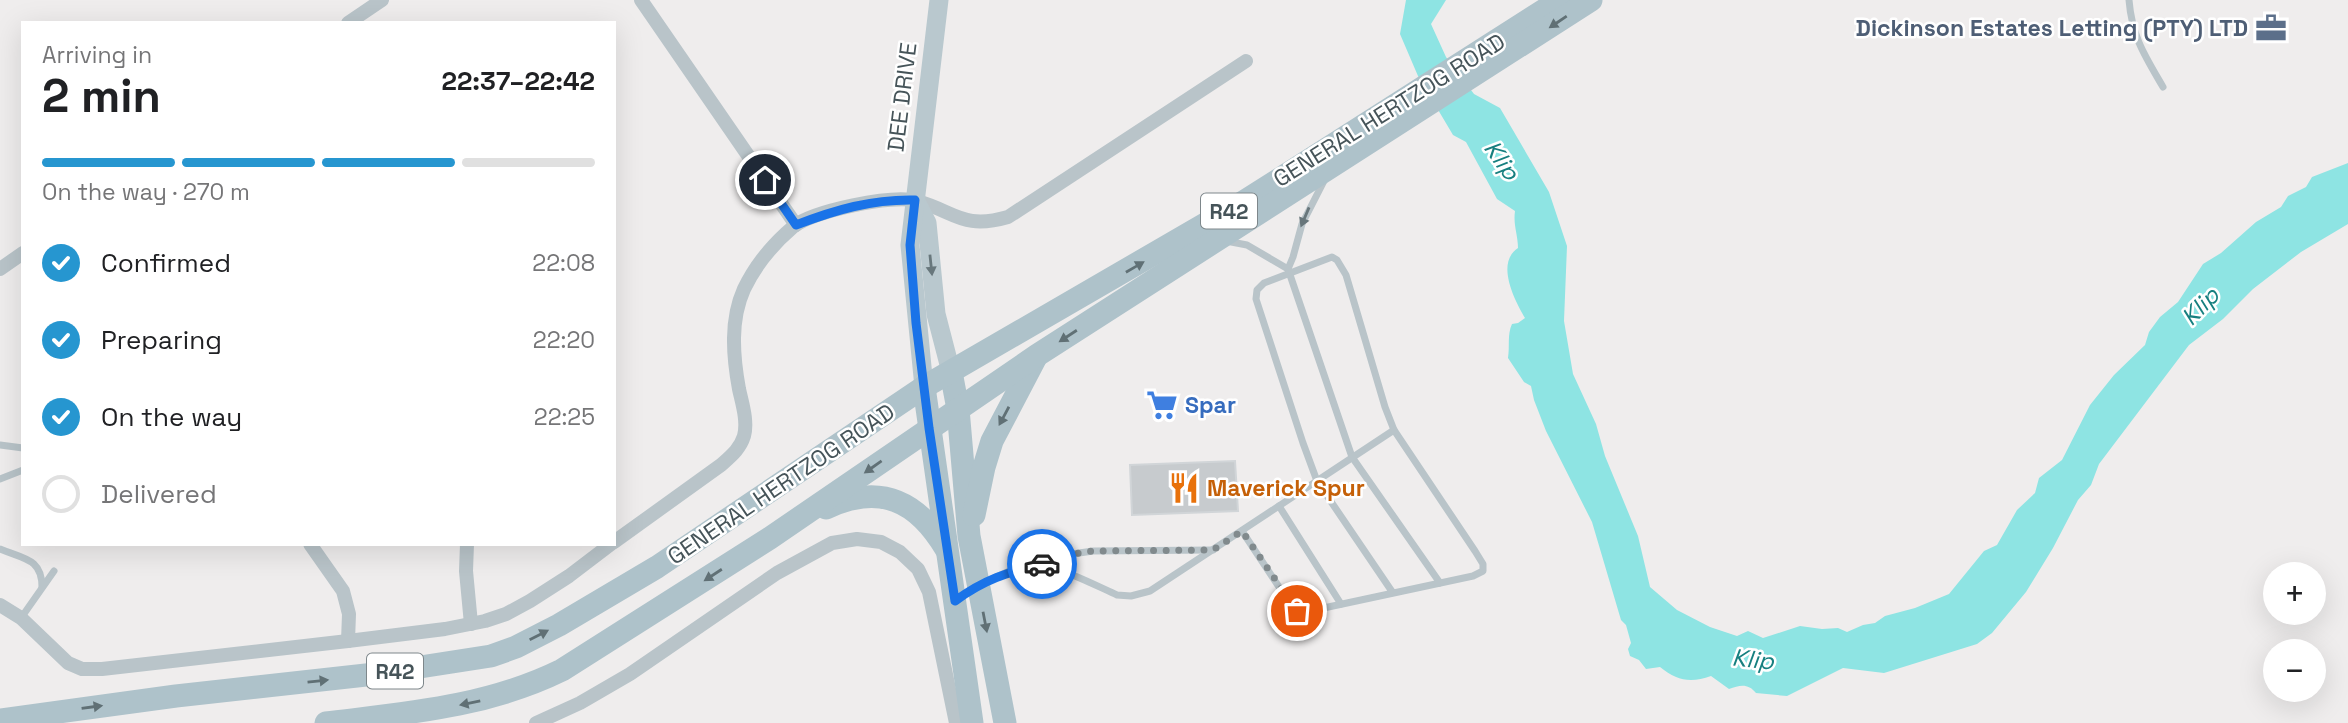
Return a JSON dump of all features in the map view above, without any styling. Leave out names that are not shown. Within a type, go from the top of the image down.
[{"type":"main road","name":"GENERAL HERTZOG ROAD","points":[[1520,37],[1560,0]]},
{"type":"main road","name":"GENERAL HERTZOG ROAD","points":[[0,720],[176,696],[375,674],[503,653],[559,625],[657,567],[924,387],[1385,123],[1520,37],[1591,0]]},
{"type":"main road","name":"GENERAL HERTZOG ROAD","points":[[326,723],[454,706],[527,687],[586,656],[790,524],[1036,356],[1329,169],[1385,123]]},
{"type":"main road","points":[[969,536],[992,440],[1036,356]]},
{"type":"main road","points":[[951,372],[958,409],[969,536],[1005,723]]},
{"type":"main road","points":[[924,387],[972,723]]},
{"type":"main road","points":[[790,524],[831,505],[874,497],[893,498],[910,506],[925,519],[949,555]]},
{"type":"street","points":[[351,21],[382,0]]},
{"type":"street","points":[[641,0],[796,225],[840,208],[889,199],[915,200],[963,220],[988,223],[1008,217],[1246,61]]},
{"type":"street","name":"DEE DRIVE","points":[[924,387],[910,245],[939,0]]},
{"type":"street","name":"DEE DRIVE","points":[[915,200],[927,223],[936,314],[951,372]]},
{"type":"street","name":"GENERAL HERTZOG ROAD","points":[[616,541],[721,465],[737,450],[746,428],[734,360],[735,326],[740,298],[752,272],[796,225]]},
{"type":"street","points":[[0,270],[21,254]]},
{"type":"street","points":[[536,723],[580,703],[630,674],[777,573],[832,543],[857,539],[881,542],[900,552],[918,569],[929,592],[956,723]]},
{"type":"street","points":[[311,546],[343,592],[349,614],[348,641]]},
{"type":"street","points":[[467,546],[466,571],[471,624]]},
{"type":"street","name":"GENERAL HERTZOG ROAD","points":[[21,618],[68,663],[82,669],[348,641],[471,624],[495,618],[518,608],[569,576],[609,546]]},
{"type":"street","points":[[0,605],[21,618]]},
{"type":"lane","points":[[2129,0],[2130,20],[2136,38],[2163,87]]},
{"type":"lane","points":[[1288,271],[1302,224],[1329,169]]},
{"type":"lane","points":[[1214,242],[1247,245],[1288,271],[1352,457],[1440,583]]},
{"type":"lane","points":[[1242,531],[1297,611],[1305,612],[1440,583],[1477,575],[1483,571],[1483,564],[1394,430],[1342,266],[1332,257],[1288,271],[1259,286],[1256,299],[1317,481],[1393,593]]},
{"type":"lane","points":[[1041,564],[1117,595],[1131,596],[1150,591],[1394,430]]},
{"type":"lane","points":[[0,445],[21,448]]},
{"type":"lane","points":[[0,479],[21,471]]},
{"type":"lane","points":[[1279,506],[1341,604]]},
{"type":"lane","points":[[0,549],[35,564],[40,570],[42,587]]},
{"type":"lane","points":[[955,601],[978,584],[1001,574],[1072,554],[1093,551],[1213,550]]},
{"type":"lane","points":[[21,618],[54,570]]},
{"type":"water","name":"Klip","points":[[1406,0],[1446,0],[1431,24],[1446,57],[1474,94],[1500,108],[1549,192],[1567,246],[1564,321],[1573,374],[1596,424],[1605,456],[1638,536],[1650,587],[1677,610],[1710,627],[1737,636],[1748,631],[1763,638],[1800,626],[1838,628],[1847,632],[1949,594],[1984,551],[1997,545],[2017,510],[2035,493],[2039,478],[2062,460],[2090,405],[2114,375],[2145,345],[2149,332],[2160,317],[2178,302],[2203,264],[2221,253],[2256,222],[2281,207],[2288,196],[2306,187],[2312,177],[2348,163],[2348,224],[2301,252],[2253,289],[2223,319],[2189,345],[2099,464],[2091,485],[2078,500],[2026,592],[1992,633],[1977,644],[1884,673],[1843,668],[1787,696],[1756,693],[1744,686],[1729,689],[1711,676],[1697,680],[1684,679],[1660,667],[1646,669],[1639,660],[1630,656],[1628,649],[1631,643],[1626,625],[1621,620],[1592,522],[1546,431],[1531,386],[1524,382],[1508,358],[1512,324],[1525,318],[1512,292],[1507,272],[1511,255],[1518,248],[1515,211],[1497,199],[1466,142],[1453,135],[1418,76],[1400,34]]},
{"type":"building","name":"Maverick Spur","points":[[1235,461],[1238,511],[1132,515],[1130,465]]},
{"type":"way so far","points":[[1042,564],[1072,554],[1093,551],[1213,550],[1242,531],[1297,611]]},
{"type":"place","name":"Dickinson Estates Letting (PTY) LTD","points":[[2271,28]]},
{"type":"place","name":"Spar","points":[[1162,405]]},
{"type":"place","name":"Maverick Spur","points":[[1184,488]]},
{"type":"route","points":[[765,180],[796,225],[840,208],[889,199],[915,200],[910,245],[916,323],[955,601],[978,584],[1001,574],[1042,564]]}]
